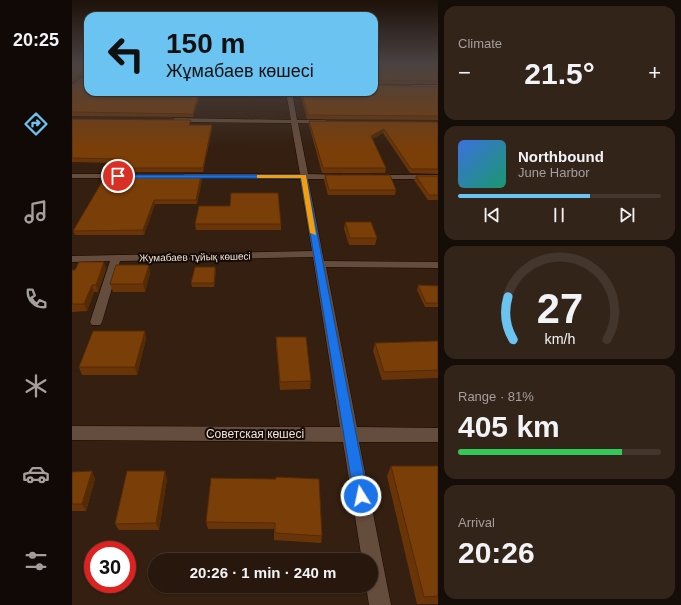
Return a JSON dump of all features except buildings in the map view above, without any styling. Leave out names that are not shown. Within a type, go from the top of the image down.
[{"type":"street","points":[[290,96],[380,605]]},
{"type":"street","points":[[167,120],[332,122]]},
{"type":"street","points":[[72,176],[128,176]]},
{"type":"street","points":[[176,176],[351,177]]},
{"type":"street","points":[[367,177],[438,177]]},
{"type":"street","points":[[96,322],[116,258]]},
{"type":"street","name":"Жумабаев тұйық көшесі","points":[[72,259],[319,259],[438,265]]},
{"type":"street","name":"Советская көшесі","points":[[72,433],[438,435]]},
{"type":"slow traffic","points":[[259,177],[304,177],[314,233]]},
{"type":"route","points":[[118,176],[304,177],[361,496]]}]
